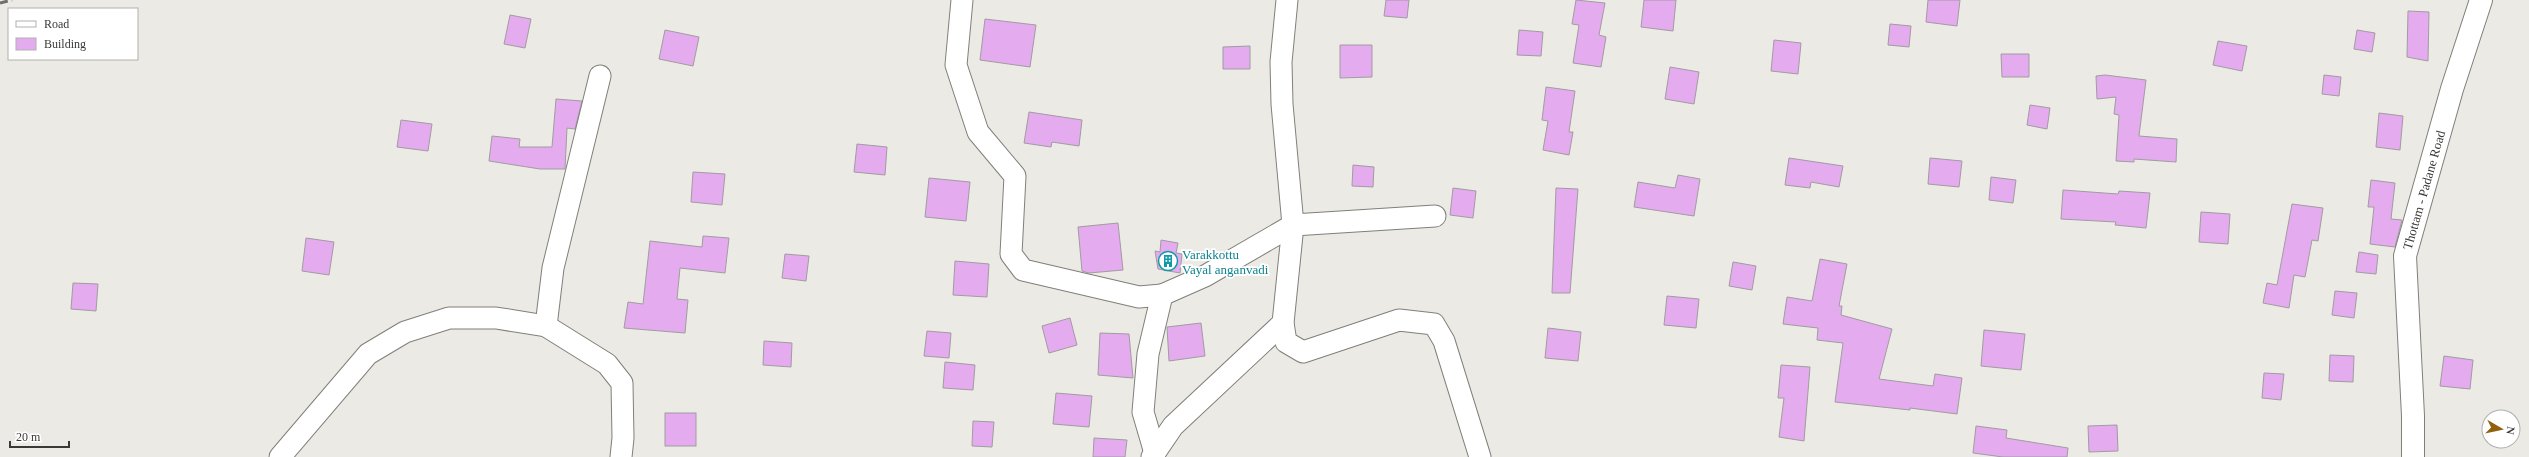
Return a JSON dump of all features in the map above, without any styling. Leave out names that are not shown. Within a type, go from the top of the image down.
[{"type":"street","points":[[962,0],[956,65],[978,132],[1015,176],[1011,254],[1023,270],[1139,297],[1162,295],[1205,276],[1293,225],[1436,216]]},
{"type":"street","points":[[1288,0],[1282,76],[1293,225],[1283,323],[1286,342],[1303,352],[1399,320],[1434,324],[1444,341],[1480,457]]},
{"type":"street","name":"Thottam - Padane Road","points":[[2412,457],[2413,416],[2405,256],[2452,89],[2481,0]]},
{"type":"street","points":[[546,326],[553,268],[600,76]]},
{"type":"street","points":[[1154,455],[1142,412],[1148,354],[1162,295]]},
{"type":"street","points":[[280,457],[368,354],[405,332],[449,318],[496,318],[546,326],[607,364],[622,383],[623,438],[621,457]]},
{"type":"street","points":[[1154,455],[1173,426],[1283,323]]},
{"type":"building","points":[[1386,0],[1409,0],[1407,18],[1384,16]]},
{"type":"building","points":[[1576,0],[1605,3],[1599,35],[1606,37],[1601,67],[1573,63],[1579,25],[1572,24]]},
{"type":"building","points":[[1644,0],[1676,0],[1673,31],[1641,27]]},
{"type":"building","points":[[1928,0],[1960,0],[1957,26],[1926,22]]},
{"type":"building","points":[[2408,11],[2429,12],[2428,61],[2407,57]]},
{"type":"building","points":[[510,15],[531,19],[525,48],[504,44]]},
{"type":"building","points":[[985,19],[1036,25],[1030,67],[980,60]]},
{"type":"building","points":[[1890,24],[1911,26],[1909,47],[1888,45]]},
{"type":"building","points":[[665,30],[699,37],[693,66],[659,59]]},
{"type":"building","points":[[1519,30],[1543,32],[1541,56],[1517,55]]},
{"type":"building","points":[[2357,30],[2375,33],[2372,52],[2354,49]]},
{"type":"building","points":[[1774,40],[1801,43],[1798,74],[1771,71]]},
{"type":"building","points":[[2218,41],[2247,46],[2242,71],[2213,65]]},
{"type":"building","points":[[1340,45],[1372,45],[1372,77],[1340,78]]},
{"type":"building","points":[[1250,46],[1250,69],[1223,69],[1223,47]]},
{"type":"building","points":[[2001,54],[2029,54],[2029,77],[2002,77]]},
{"type":"building","points":[[1670,67],[1699,72],[1694,104],[1665,99]]},
{"type":"building","points":[[2105,75],[2146,80],[2139,136],[2177,139],[2176,162],[2134,159],[2134,162],[2116,161],[2119,115],[2114,114],[2116,97],[2097,99],[2096,76]]},
{"type":"building","points":[[2324,75],[2341,77],[2339,96],[2322,94]]},
{"type":"building","points":[[1546,87],[1575,91],[1569,132],[1573,132],[1569,155],[1543,150],[1548,121],[1542,120]]},
{"type":"building","points":[[556,99],[582,101],[575,129],[567,128],[565,169],[540,169],[489,161],[492,136],[520,139],[519,147],[552,147]]},
{"type":"building","points":[[2030,105],[2050,108],[2047,129],[2027,125]]},
{"type":"building","points":[[1029,112],[1082,120],[1079,146],[1052,142],[1051,147],[1024,143]]},
{"type":"building","points":[[2379,113],[2403,116],[2400,150],[2376,147]]},
{"type":"building","points":[[401,120],[432,124],[428,151],[397,147]]},
{"type":"building","points":[[857,144],[887,147],[885,175],[854,172]]},
{"type":"building","points":[[1789,158],[1843,166],[1839,187],[1811,182],[1810,188],[1785,185]]},
{"type":"building","points":[[1930,158],[1962,161],[1959,187],[1928,184]]},
{"type":"building","points":[[1353,165],[1374,167],[1373,187],[1352,186]]},
{"type":"building","points":[[693,172],[725,174],[722,205],[691,202]]},
{"type":"building","points":[[1678,175],[1700,179],[1694,216],[1634,207],[1638,182],[1675,188]]},
{"type":"building","points":[[1991,177],[2016,180],[2013,203],[1989,200]]},
{"type":"building","points":[[929,178],[970,182],[966,221],[925,217]]},
{"type":"building","points":[[2371,180],[2395,183],[2391,219],[2402,220],[2395,247],[2370,244],[2374,207],[2368,207]]},
{"type":"building","points":[[1453,188],[1476,191],[1473,218],[1450,215]]},
{"type":"building","points":[[1556,188],[1578,189],[1570,293],[1552,293]]},
{"type":"building","points":[[2063,190],[2118,194],[2119,191],[2150,193],[2146,228],[2115,225],[2116,222],[2061,219]]},
{"type":"building","points":[[2292,204],[2323,208],[2318,241],[2312,240],[2305,277],[2294,275],[2289,308],[2263,303],[2267,283],[2277,285]]},
{"type":"building","points":[[2201,212],[2230,214],[2228,244],[2199,242]]},
{"type":"building","points":[[1118,223],[1123,270],[1089,273],[1082,271],[1078,227]]},
{"type":"building","points":[[703,236],[729,238],[725,273],[680,268],[677,299],[688,300],[685,333],[624,328],[628,302],[643,304],[650,241],[702,247]]},
{"type":"building","points":[[306,238],[334,242],[329,275],[302,271]]},
{"type":"building","name":"Varakkottu Vayal anganvadi","points":[[1161,240],[1178,243],[1176,253],[1182,254],[1180,273],[1158,269],[1155,251],[1160,252]]},
{"type":"building","points":[[2359,252],[2378,255],[2376,274],[2356,272]]},
{"type":"building","points":[[785,254],[809,256],[806,281],[782,278]]},
{"type":"building","points":[[1820,259],[1847,264],[1839,306],[1842,306],[1841,315],[1892,329],[1879,379],[1933,386],[1935,374],[1962,378],[1957,414],[1910,408],[1910,410],[1835,402],[1843,343],[1817,340],[1818,328],[1783,324],[1787,297],[1812,301]]},
{"type":"building","points":[[955,261],[989,264],[987,297],[953,295]]},
{"type":"building","points":[[1733,262],[1756,266],[1752,290],[1729,286]]},
{"type":"building","points":[[73,283],[98,284],[96,311],[71,309]]},
{"type":"building","points":[[2335,291],[2357,293],[2354,318],[2332,315]]},
{"type":"building","points":[[1667,296],[1699,299],[1696,328],[1664,325]]},
{"type":"building","points":[[1070,318],[1077,345],[1049,353],[1042,326]]},
{"type":"building","points":[[1201,323],[1205,356],[1169,361],[1167,327]]},
{"type":"building","points":[[1548,328],[1581,332],[1578,361],[1545,358]]},
{"type":"building","points":[[1984,330],[2025,334],[2021,370],[1981,366]]},
{"type":"building","points":[[927,331],[951,333],[949,358],[924,356]]},
{"type":"building","points":[[1100,333],[1129,334],[1133,378],[1098,375]]},
{"type":"building","points":[[764,341],[792,343],[791,367],[763,365]]},
{"type":"building","points":[[2330,355],[2354,356],[2353,382],[2329,381]]},
{"type":"building","points":[[2444,356],[2473,360],[2470,389],[2440,386]]},
{"type":"building","points":[[945,362],[975,365],[973,390],[943,388]]},
{"type":"building","points":[[1781,365],[1810,367],[1804,441],[1779,437],[1784,398],[1778,398]]},
{"type":"building","points":[[2264,373],[2284,374],[2281,400],[2262,398]]},
{"type":"building","points":[[1056,393],[1092,396],[1089,427],[1053,424]]},
{"type":"building","points":[[665,413],[696,413],[696,446],[665,446]]},
{"type":"building","points":[[973,421],[994,422],[992,447],[972,446]]},
{"type":"building","points":[[2117,425],[2118,451],[2089,452],[2088,426]]},
{"type":"building","points":[[1976,426],[2007,430],[2006,438],[2068,448],[2067,457],[2003,457],[1973,453]]},
{"type":"building","points":[[1094,438],[1127,440],[1125,457],[1093,457]]},
{"type":"railway","points":[[0,3],[12,0]]},
{"type":"place","name":"Varakkottu Vayal anganvadi","points":[[1168,261]]}]
